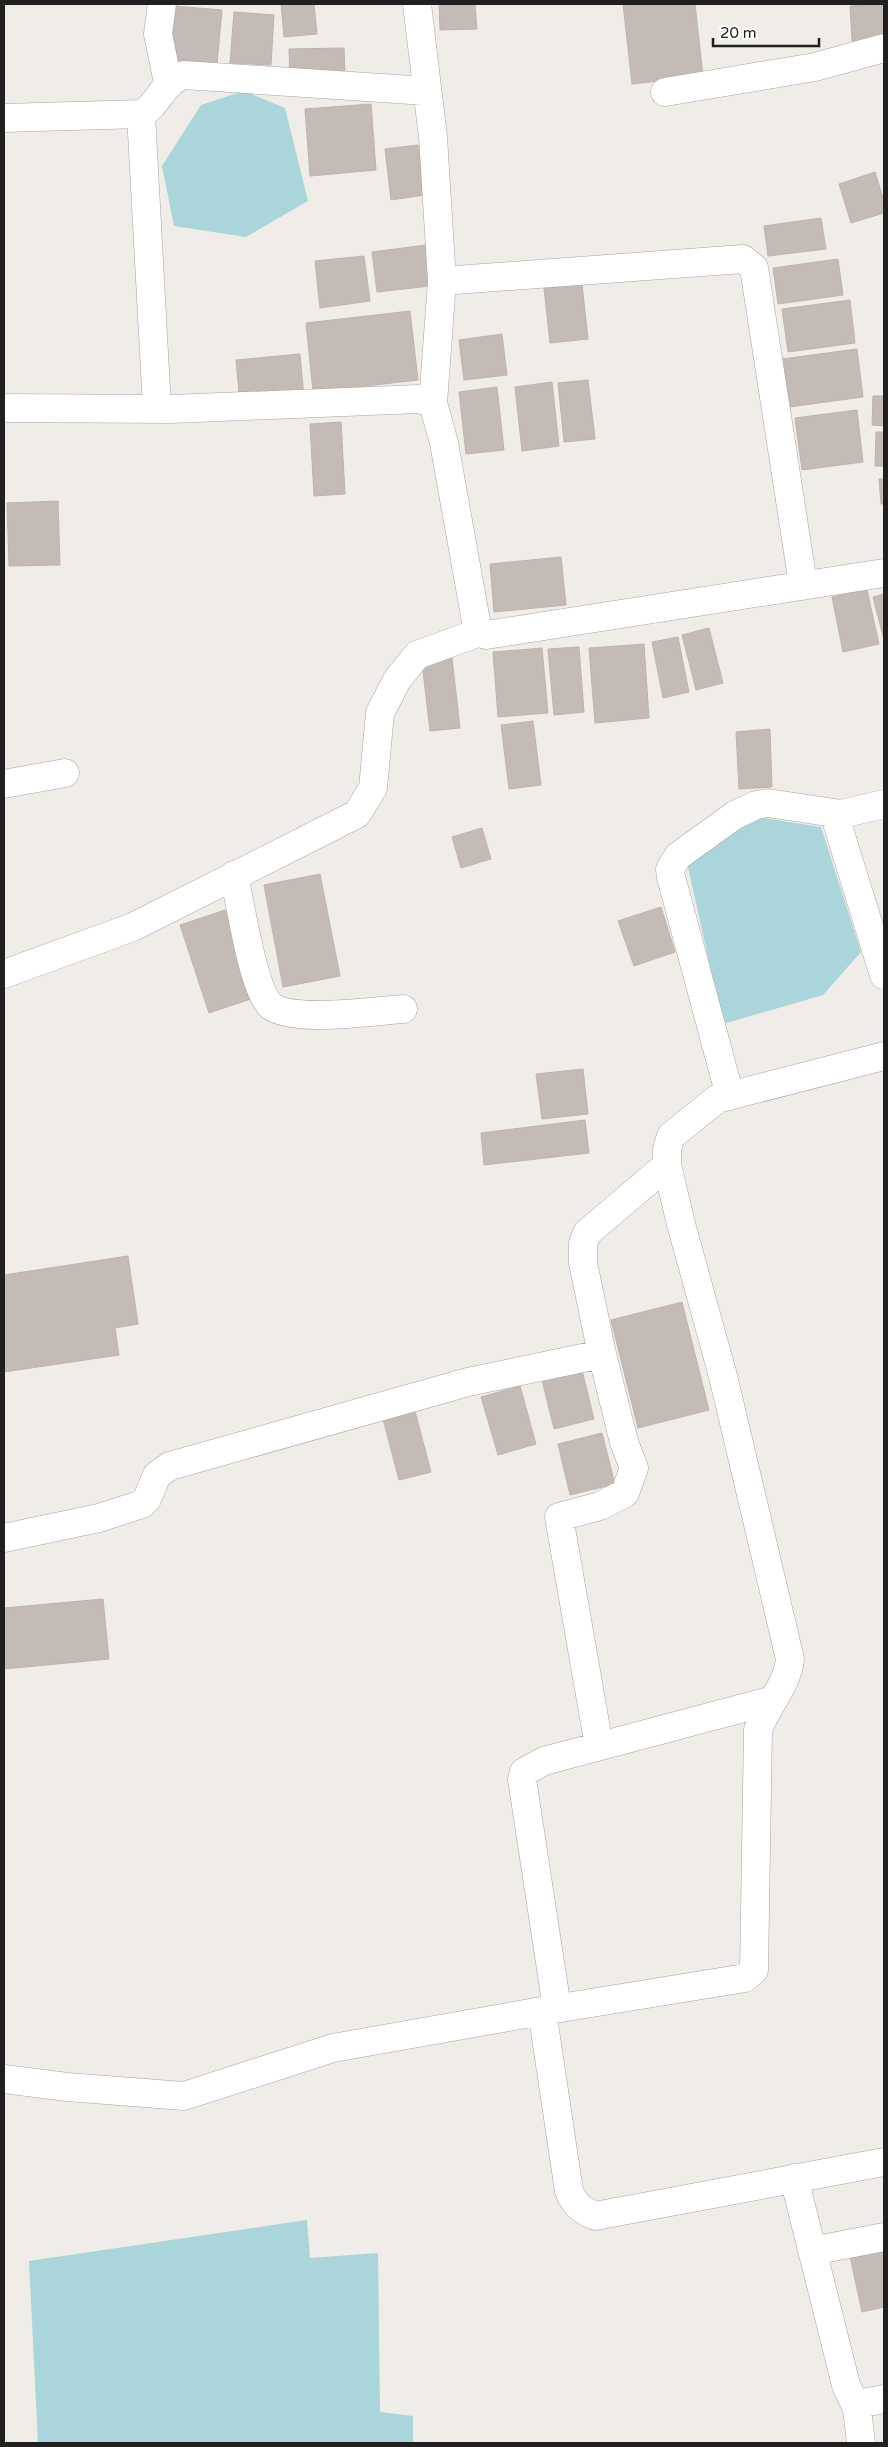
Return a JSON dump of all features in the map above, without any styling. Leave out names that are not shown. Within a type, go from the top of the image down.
[{"type":"street","points":[[162,4],[158,34],[168,83]]},
{"type":"street","points":[[418,4],[426,91],[433,137],[442,280],[433,403],[444,443],[477,627],[480,632],[486,635],[803,584],[884,573]]},
{"type":"street","points":[[665,92],[815,67],[884,48]]},
{"type":"street","points":[[4,118],[141,114],[148,110],[168,83],[184,75],[426,91]]},
{"type":"street","points":[[141,114],[157,408]]},
{"type":"street","points":[[442,280],[743,259],[752,264],[803,584]]},
{"type":"street","points":[[4,408],[157,408],[418,399],[433,403]]},
{"type":"street","points":[[4,974],[132,927],[357,814],[373,788],[380,713],[396,680],[417,655],[480,632]]},
{"type":"street","points":[[4,784],[65,773]]},
{"type":"street","points":[[730,1096],[671,877],[673,862],[678,856],[735,815],[756,805],[768,803],[834,813],[848,813],[884,804]]},
{"type":"street","points":[[834,813],[884,976]]},
{"type":"street","points":[[234,875],[259,988],[272,1006],[283,1011],[310,1015],[403,1009]]},
{"type":"street","points":[[4,2079],[67,2087],[184,2096],[205,2091],[333,2048],[746,1978],[752,1974],[754,1970],[757,1868],[756,1749],[758,1730],[787,1676],[790,1659],[723,1376],[681,1224],[667,1165],[667,1149],[671,1136],[710,1103],[730,1096],[884,1056]]},
{"type":"street","points":[[599,1746],[559,1517],[600,1506],[625,1493],[634,1468],[624,1442],[602,1354],[583,1263],[583,1244],[587,1234],[667,1165]]},
{"type":"street","points":[[4,1538],[99,1518],[142,1504],[147,1499],[157,1475],[170,1466],[477,1380],[602,1354]]},
{"type":"street","points":[[773,1700],[599,1746],[529,1767],[524,1772],[522,1779],[550,2010],[569,2191],[574,2204],[583,2211],[595,2216],[884,2162]]},
{"type":"street","points":[[794,2178],[846,2386],[858,2410],[862,2443]]},
{"type":"street","points":[[812,2251],[884,2237]]},
{"type":"street","points":[[858,2410],[863,2403],[884,2399]]},
{"type":"water","points":[[244,91],[285,108],[308,201],[246,237],[174,226],[162,166],[201,105]]},
{"type":"water","points":[[751,816],[821,827],[861,952],[823,995],[723,1024],[687,863]]},
{"type":"water","points":[[307,2220],[310,2258],[378,2253],[380,2412],[413,2416],[413,2443],[38,2443],[29,2261]]},
{"type":"building","points":[[281,4],[314,4],[317,34],[284,37]]},
{"type":"building","points":[[439,4],[475,4],[477,29],[440,30]]},
{"type":"building","points":[[623,4],[695,4],[703,76],[632,84]]},
{"type":"building","points":[[884,4],[884,39],[852,41],[850,6]]},
{"type":"building","points":[[174,6],[222,10],[217,64],[170,60]]},
{"type":"building","points":[[234,12],[274,15],[271,65],[230,63]]},
{"type":"building","points":[[344,48],[345,76],[290,78],[289,49]]},
{"type":"building","points":[[371,104],[376,170],[310,176],[305,109]]},
{"type":"building","points":[[418,145],[425,195],[391,200],[385,149]]},
{"type":"building","points":[[875,172],[884,201],[884,213],[851,223],[839,184]]},
{"type":"building","points":[[821,218],[826,249],[768,256],[764,226]]},
{"type":"building","points":[[426,245],[430,286],[377,292],[372,252]]},
{"type":"building","points":[[364,256],[370,301],[320,308],[315,261]]},
{"type":"building","points":[[838,259],[843,295],[778,304],[773,268]]},
{"type":"building","points":[[582,284],[588,339],[550,343],[544,288]]},
{"type":"building","points":[[850,300],[855,343],[788,352],[782,309]]},
{"type":"building","points":[[410,311],[418,380],[313,392],[306,323]]},
{"type":"building","points":[[502,334],[507,375],[464,380],[459,340]]},
{"type":"building","points":[[857,349],[863,397],[789,407],[782,359]]},
{"type":"building","points":[[300,354],[304,397],[240,403],[236,360]]},
{"type":"building","points":[[588,380],[595,439],[564,442],[558,383]]},
{"type":"building","points":[[552,382],[559,446],[522,451],[515,387]]},
{"type":"building","points":[[497,387],[504,450],[466,454],[459,392]]},
{"type":"building","points":[[873,396],[884,396],[884,426],[872,425]]},
{"type":"building","points":[[857,410],[863,462],[802,470],[795,418]]},
{"type":"building","points":[[341,422],[345,494],[314,496],[310,424]]},
{"type":"building","points":[[876,432],[884,432],[884,466],[875,466]]},
{"type":"building","points":[[879,479],[884,479],[884,504],[881,504]]},
{"type":"building","points":[[58,501],[60,565],[9,566],[7,503]]},
{"type":"building","points":[[561,557],[566,605],[494,612],[490,564]]},
{"type":"building","points":[[867,590],[879,644],[843,652],[832,597]]},
{"type":"building","points":[[884,594],[884,640],[873,597]]},
{"type":"building","points":[[709,628],[723,683],[696,690],[682,635]]},
{"type":"building","points":[[678,637],[689,692],[663,698],[652,642]]},
{"type":"building","points":[[644,644],[649,718],[595,723],[589,648]]},
{"type":"building","points":[[579,647],[584,712],[554,715],[548,649]]},
{"type":"building","points":[[542,648],[548,713],[498,717],[493,652]]},
{"type":"building","points":[[452,658],[460,728],[430,731],[422,662]]},
{"type":"building","points":[[533,721],[541,785],[509,789],[501,725]]},
{"type":"building","points":[[770,729],[772,787],[739,789],[736,732]]},
{"type":"building","points":[[482,828],[491,859],[461,868],[452,837]]},
{"type":"building","points":[[320,874],[340,976],[283,987],[264,885]]},
{"type":"building","points":[[661,907],[675,952],[634,966],[618,921]]},
{"type":"building","points":[[225,910],[254,998],[209,1013],[180,925]]},
{"type":"building","points":[[583,1069],[588,1114],[542,1119],[536,1074]]},
{"type":"building","points":[[585,1120],[589,1153],[484,1165],[481,1133]]},
{"type":"building","points":[[128,1256],[138,1324],[115,1328],[119,1355],[4,1372],[4,1275]]},
{"type":"building","points":[[682,1302],[709,1410],[638,1428],[611,1320]]},
{"type":"building","points":[[582,1370],[594,1419],[554,1429],[542,1380]]},
{"type":"building","points":[[520,1386],[536,1444],[498,1455],[481,1397]]},
{"type":"building","points":[[415,1411],[431,1472],[399,1480],[383,1419]]},
{"type":"building","points":[[602,1433],[615,1484],[570,1495],[558,1444]]},
{"type":"building","points":[[103,1599],[109,1659],[4,1669],[4,1608]]},
{"type":"building","points":[[884,2244],[884,2307],[862,2312],[849,2252]]}]
